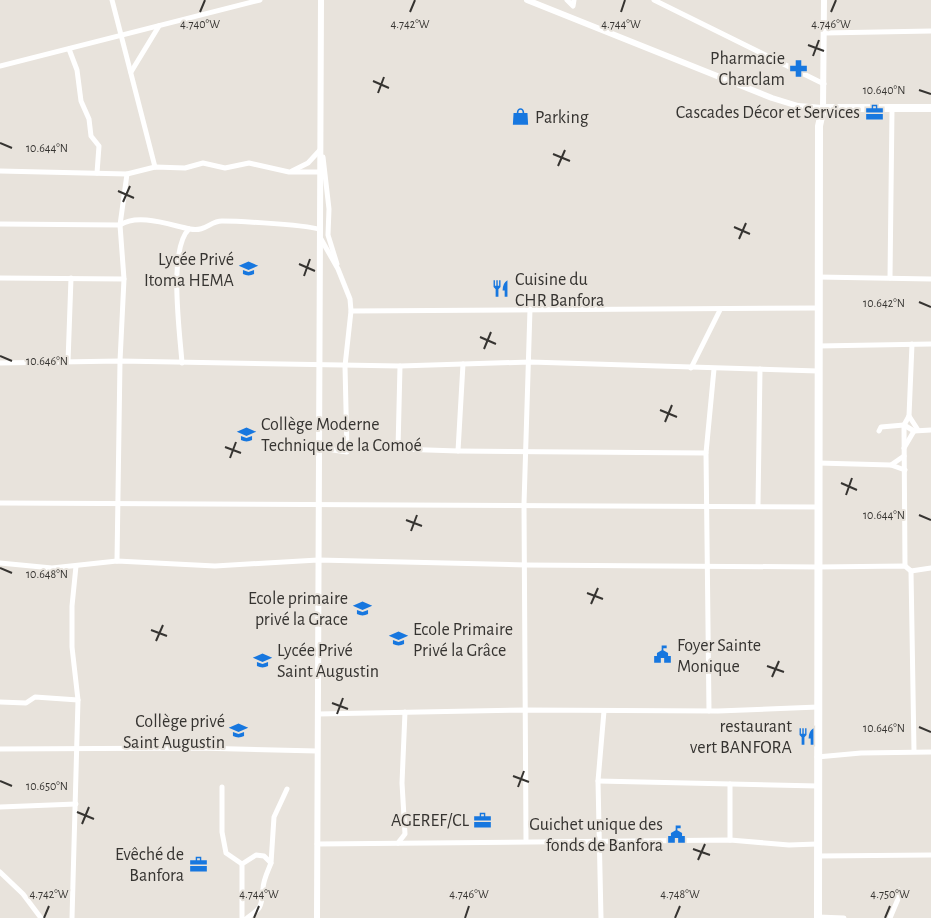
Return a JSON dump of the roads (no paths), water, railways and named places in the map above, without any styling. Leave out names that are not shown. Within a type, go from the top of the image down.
[{"type":"main road","points":[[818,918],[817,507],[819,126],[823,108],[931,108]]},
{"type":"street","points":[[112,0],[155,167]]},
{"type":"street","points":[[0,66],[260,0]]},
{"type":"street","points":[[317,918],[321,0]]},
{"type":"street","points":[[527,0],[772,98],[798,106],[823,108],[824,0]]},
{"type":"street","points":[[567,0],[573,3],[574,18]]},
{"type":"street","points":[[654,0],[824,84]]},
{"type":"street","points":[[131,72],[159,26]]},
{"type":"street","points":[[824,33],[931,31]]},
{"type":"street","points":[[68,49],[78,70],[81,101],[89,119],[91,136],[99,146],[98,173]]},
{"type":"street","points":[[890,278],[892,109]]},
{"type":"street","points":[[319,448],[347,452],[345,366],[351,311],[350,299],[338,269],[328,229],[328,202],[320,142]]},
{"type":"street","points":[[289,172],[308,163],[320,150]]},
{"type":"street","points":[[0,171],[127,174],[155,167],[185,168],[202,163],[231,168],[249,163],[289,172],[320,172]]},
{"type":"street","points":[[117,561],[120,361],[124,279],[120,225],[127,174]]},
{"type":"street","points":[[0,224],[120,225],[126,221],[156,221],[189,229],[208,228],[216,222],[222,221],[300,224],[320,228]]},
{"type":"street","points":[[320,228],[322,243],[338,269]]},
{"type":"street","points":[[182,363],[176,275],[183,237],[189,229]]},
{"type":"street","points":[[818,277],[931,279]]},
{"type":"street","points":[[0,278],[124,279]]},
{"type":"street","points":[[68,362],[71,278]]},
{"type":"street","points":[[351,311],[818,308]]},
{"type":"street","points":[[526,841],[526,565],[524,504],[530,362],[530,309]]},
{"type":"street","points":[[691,368],[720,310]]},
{"type":"street","points":[[905,566],[904,425],[909,416],[912,344]]},
{"type":"street","points":[[818,346],[931,344]]},
{"type":"street","points":[[0,363],[120,361],[400,366],[530,362],[818,371]]},
{"type":"street","points":[[458,451],[463,364]]},
{"type":"street","points":[[400,366],[398,449],[526,452],[706,452]]},
{"type":"street","points":[[709,711],[706,452],[714,369]]},
{"type":"street","points":[[758,505],[760,369]]},
{"type":"street","points":[[909,416],[916,430]]},
{"type":"street","points":[[879,431],[881,427],[904,425],[916,430],[931,430]]},
{"type":"street","points":[[904,448],[916,430]]},
{"type":"street","points":[[891,464],[904,456]]},
{"type":"street","points":[[818,463],[891,464],[905,470]]},
{"type":"street","points":[[0,503],[758,505],[817,507]]},
{"type":"street","points":[[0,563],[52,568],[117,561],[216,566],[318,560],[526,565],[905,566],[911,571],[931,568]]},
{"type":"street","points":[[72,918],[78,750],[78,700],[72,647],[72,606],[76,566]]},
{"type":"street","points":[[911,571],[914,751]]},
{"type":"street","points":[[0,702],[26,703],[35,697],[78,700]]},
{"type":"street","points":[[318,714],[525,710],[709,711],[818,706]]},
{"type":"street","points":[[602,918],[598,781],[604,711]]},
{"type":"street","points":[[398,843],[405,834],[402,783],[405,712]]},
{"type":"street","points":[[0,749],[198,748],[318,751]]},
{"type":"street","points":[[817,757],[914,751],[931,752]]},
{"type":"street","points":[[598,781],[818,786]]},
{"type":"street","points":[[730,784],[730,840]]},
{"type":"street","points":[[222,787],[222,832],[226,853],[242,864]]},
{"type":"street","points":[[248,918],[260,908],[264,900],[263,889],[271,863],[274,817],[287,789]]},
{"type":"street","points":[[0,808],[76,804]]},
{"type":"street","points":[[317,844],[730,840],[789,845],[817,844]]},
{"type":"street","points":[[242,864],[256,855],[264,856],[271,863]]},
{"type":"street","points":[[818,856],[931,855]]},
{"type":"street","points":[[242,864],[242,918]]},
{"type":"street","points":[[0,872],[23,894],[41,918]]},
{"type":"street","points":[[890,918],[898,899],[899,890]]},
{"type":"street","points":[[818,918],[844,918]]},
{"type":"place","name":"Pharmacie Charclam","points":[[799,68]]},
{"type":"place","name":"Cascades Décor et Services","points":[[874,112]]},
{"type":"place","name":"Parking","points":[[521,117]]},
{"type":"place","name":"Lycée Privé Itoma HEMA","points":[[248,269]]},
{"type":"place","name":"Cuisine du CHR Banfora","points":[[501,289]]},
{"type":"place","name":"Collège Moderne Technique de la Comoé","points":[[247,434]]},
{"type":"place","name":"Ecole primaire privé la Grace","points":[[362,608]]},
{"type":"place","name":"Ecole Primaire Privé la Grâce","points":[[399,639]]},
{"type":"place","name":"Foyer Sainte Monique","points":[[663,655]]},
{"type":"place","name":"Lycée Privé Saint Augustin","points":[[263,660]]},
{"type":"place","name":"Collège privé Saint Augustin","points":[[239,731]]},
{"type":"place","name":"restaurant vert BANFORA","points":[[806,736]]},
{"type":"place","name":"AGEREF/CL","points":[[483,820]]},
{"type":"place","name":"Guichet unique des fonds de Banfora","points":[[677,834]]},
{"type":"place","name":"Evêché de Banfora","points":[[198,864]]}]
